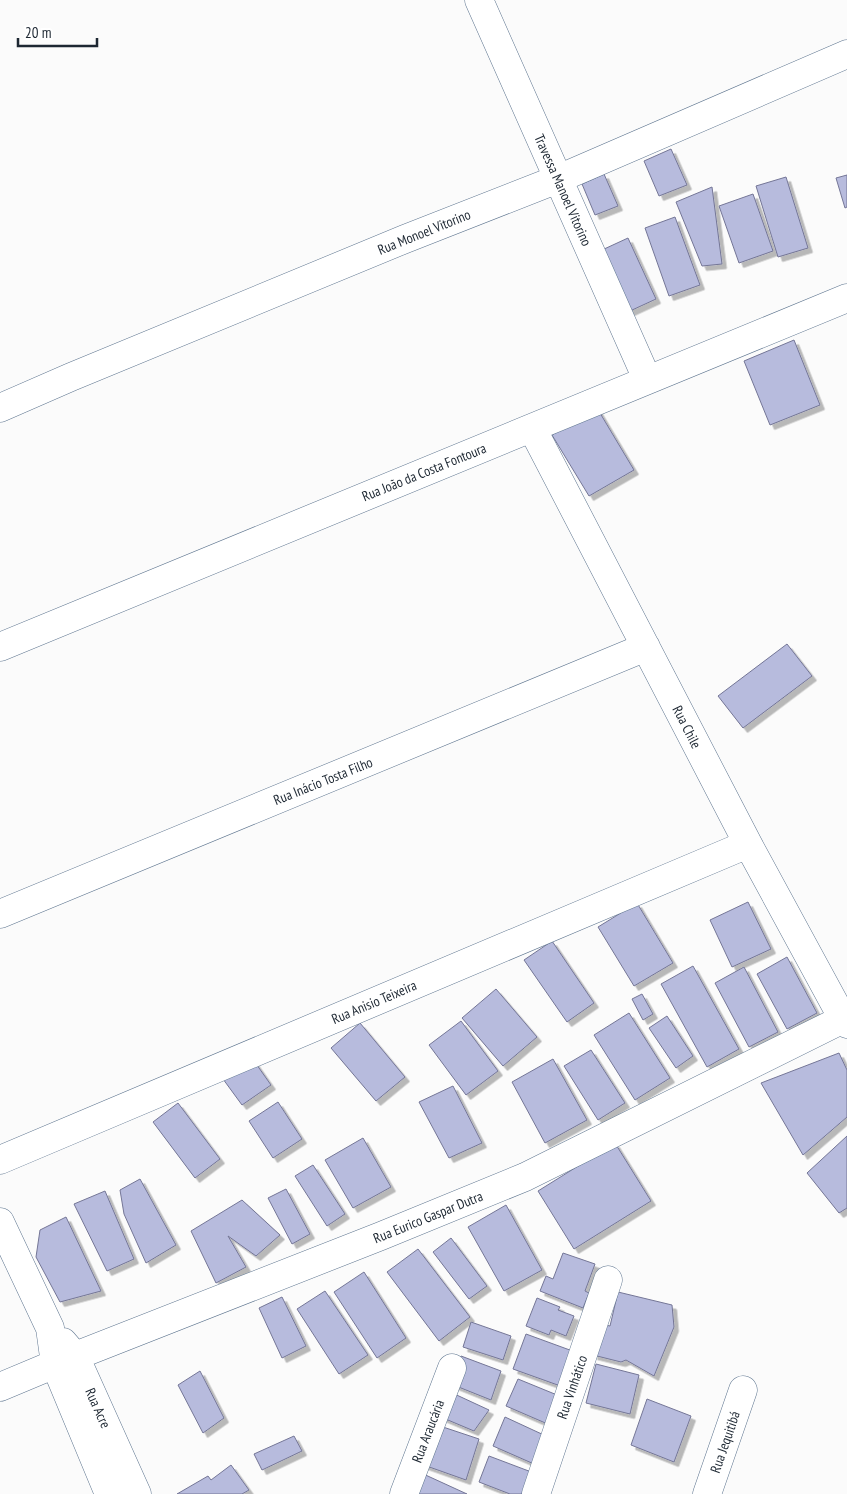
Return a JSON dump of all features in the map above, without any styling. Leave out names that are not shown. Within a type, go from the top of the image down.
[{"type":"street","name":"Travessa Manoel Vitorino","points":[[479,0],[647,379]]},
{"type":"street","name":"Rua Monoel Vitorino","points":[[0,408],[405,239],[558,179],[847,54]]},
{"type":"street","name":"Rua João da Costa Fontoura","points":[[0,647],[847,298]]},
{"type":"street","name":"Rua Chile","points":[[532,428],[748,844],[845,1021]]},
{"type":"street","name":"Rua Inácio Tosta Filho","points":[[0,914],[646,647]]},
{"type":"street","name":"Rua Anisio Teixeira","points":[[0,1160],[748,844]]},
{"type":"street","name":"Rua Eurico Gaspar Dutra","points":[[0,1387],[525,1177],[845,1021]]},
{"type":"street","name":"Rua Acre","points":[[0,1222],[65,1360],[137,1494]]},
{"type":"street","name":"Rua Vinhático","points":[[536,1494],[608,1280]]},
{"type":"street","name":"Rua Acre","points":[[65,1360],[109,1494]]},
{"type":"street","name":"Rua Araucária","points":[[404,1494],[452,1368]]},
{"type":"street","name":"Rua Jequitibá","points":[[707,1494],[743,1390]]},
{"type":"building","points":[[671,149],[687,185],[659,196],[644,161]]},
{"type":"building","points":[[604,174],[618,206],[595,215],[582,184]]},
{"type":"building","points":[[847,175],[847,207],[845,208],[836,178]]},
{"type":"building","points":[[786,177],[808,248],[778,257],[756,186]]},
{"type":"building","points":[[712,187],[722,264],[702,266],[676,202]]},
{"type":"building","points":[[753,194],[773,251],[739,263],[719,206]]},
{"type":"building","points":[[675,217],[700,285],[669,296],[645,228]]},
{"type":"building","points":[[628,238],[656,299],[630,311],[602,250]]},
{"type":"building","points":[[794,340],[820,405],[770,425],[744,361]]},
{"type":"building","points":[[597,408],[634,470],[589,496],[552,435]]},
{"type":"building","points":[[787,644],[812,676],[743,728],[718,696]]},
{"type":"building","points":[[748,902],[771,949],[732,967],[710,920]]},
{"type":"building","points":[[637,903],[673,963],[634,986],[598,927]]},
{"type":"building","points":[[552,941],[594,1003],[567,1022],[524,960]]},
{"type":"building","points":[[787,957],[817,1013],[787,1029],[757,974]]},
{"type":"building","points":[[693,966],[739,1049],[707,1067],[661,984]]},
{"type":"building","points":[[744,967],[778,1032],[749,1047],[715,983]]},
{"type":"building","points":[[496,989],[537,1037],[503,1066],[462,1018]]},
{"type":"building","points":[[642,994],[653,1014],[643,1020],[632,999]]},
{"type":"building","points":[[629,1013],[670,1078],[635,1100],[594,1035]]},
{"type":"building","points":[[667,1016],[693,1056],[676,1068],[649,1028]]},
{"type":"building","points":[[461,1021],[498,1071],[466,1095],[429,1045]]},
{"type":"building","points":[[360,1023],[405,1077],[376,1101],[331,1048]]},
{"type":"building","points":[[591,1050],[625,1103],[598,1120],[564,1066]]},
{"type":"building","points":[[839,1053],[847,1070],[847,1117],[803,1155],[761,1083]]},
{"type":"building","points":[[252,1058],[271,1085],[242,1105],[223,1079]]},
{"type":"building","points":[[553,1059],[587,1120],[545,1143],[512,1082]]},
{"type":"building","points":[[453,1086],[482,1143],[449,1158],[419,1102]]},
{"type":"building","points":[[278,1102],[302,1139],[273,1158],[249,1121]]},
{"type":"building","points":[[178,1103],[220,1159],[195,1178],[153,1122]]},
{"type":"building","points":[[847,1136],[847,1208],[839,1213],[807,1173]]},
{"type":"building","points":[[363,1138],[391,1187],[353,1208],[325,1160]]},
{"type":"building","points":[[615,1143],[651,1201],[574,1249],[538,1191]]},
{"type":"building","points":[[313,1165],[345,1214],[327,1226],[295,1176]]},
{"type":"building","points":[[140,1179],[176,1245],[146,1263],[124,1214],[120,1190]]},
{"type":"building","points":[[286,1189],[310,1234],[292,1244],[268,1198]]},
{"type":"building","points":[[105,1191],[134,1259],[107,1271],[74,1204]]},
{"type":"building","points":[[242,1200],[280,1235],[256,1256],[228,1236],[246,1267],[216,1283],[191,1231]]},
{"type":"building","points":[[506,1205],[542,1270],[504,1291],[468,1227]]},
{"type":"building","points":[[66,1217],[101,1291],[60,1302],[36,1257],[40,1230]]},
{"type":"building","points":[[451,1238],[487,1286],[469,1299],[433,1252]]},
{"type":"building","points":[[418,1249],[470,1317],[439,1341],[387,1272]]},
{"type":"building","points":[[563,1253],[595,1264],[585,1291],[589,1293],[583,1308],[540,1291],[546,1276],[553,1279]]},
{"type":"building","points":[[364,1272],[406,1338],[377,1358],[334,1292]]},
{"type":"building","points":[[325,1291],[368,1355],[339,1374],[297,1309]]},
{"type":"building","points":[[618,1292],[672,1305],[674,1327],[654,1376],[626,1360],[621,1362],[593,1355],[601,1324],[610,1326]]},
{"type":"building","points":[[282,1297],[306,1346],[282,1358],[259,1308]]},
{"type":"building","points":[[537,1298],[560,1307],[558,1310],[574,1316],[566,1336],[551,1330],[549,1335],[526,1326]]},
{"type":"building","points":[[471,1322],[511,1336],[503,1360],[463,1347]]},
{"type":"building","points":[[526,1334],[578,1353],[566,1388],[513,1369]]},
{"type":"building","points":[[461,1356],[501,1371],[491,1400],[451,1384]]},
{"type":"building","points":[[596,1364],[639,1375],[630,1414],[586,1403]]},
{"type":"building","points":[[200,1371],[224,1418],[203,1433],[178,1385]]},
{"type":"building","points":[[518,1379],[562,1397],[550,1425],[506,1406]]},
{"type":"building","points":[[448,1391],[489,1410],[474,1431],[436,1415]]},
{"type":"building","points":[[647,1399],[691,1416],[674,1462],[631,1445]]},
{"type":"building","points":[[505,1417],[546,1436],[534,1464],[493,1446]]},
{"type":"building","points":[[431,1423],[479,1439],[466,1480],[418,1463]]},
{"type":"building","points":[[294,1436],[302,1451],[262,1470],[254,1454]]},
{"type":"building","points":[[489,1456],[534,1473],[526,1494],[510,1494],[479,1482]]},
{"type":"building","points":[[231,1465],[249,1490],[242,1494],[177,1494],[208,1476],[211,1480]]},
{"type":"building","points":[[419,1472],[467,1494],[409,1494]]}]
